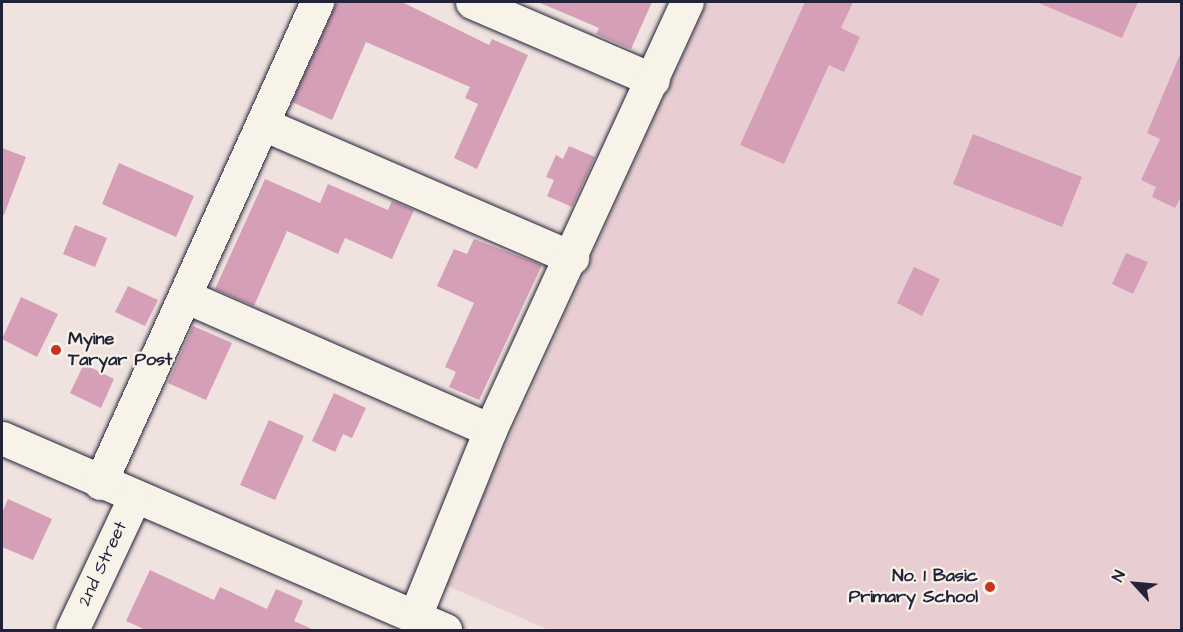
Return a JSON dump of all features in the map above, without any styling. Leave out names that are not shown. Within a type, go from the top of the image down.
[{"type":"street","points":[[100,483],[186,297],[317,2]]},
{"type":"street","points":[[472,2],[653,80]]},
{"type":"street","points":[[415,616],[490,430],[572,258],[687,2]]},
{"type":"street","points":[[263,124],[572,258]]},
{"type":"street","points":[[186,297],[490,430]]},
{"type":"street","points":[[2,438],[134,498],[446,630]]},
{"type":"street","name":"2nd Street","points":[[72,630],[134,498]]},
{"type":"shaded area","points":[[707,2],[1181,2],[1181,630],[549,630],[443,584]]},
{"type":"building","points":[[337,2],[402,2],[489,45],[492,39],[528,55],[477,169],[454,158],[478,104],[465,98],[470,87],[366,42],[332,120],[292,102]]},
{"type":"building","points":[[538,2],[652,2],[631,49],[596,34],[599,28]]},
{"type":"building","points":[[805,2],[853,2],[841,28],[860,37],[844,72],[829,65],[784,164],[740,145]]},
{"type":"building","points":[[1036,2],[1138,2],[1122,38]]},
{"type":"building","points":[[1181,52],[1182,195],[1175,208],[1152,197],[1156,187],[1141,180],[1160,139],[1147,133]]},
{"type":"building","points":[[973,134],[1082,177],[1062,227],[953,184]]},
{"type":"building","points":[[569,146],[595,157],[572,207],[547,196],[554,180],[546,177],[556,155],[563,159]]},
{"type":"building","points":[[2,148],[26,157],[4,215],[2,215]]},
{"type":"building","points":[[119,163],[194,196],[176,237],[102,204]]},
{"type":"building","points":[[265,179],[320,203],[328,184],[388,210],[392,201],[414,210],[392,259],[345,238],[338,254],[287,231],[254,306],[215,289]]},
{"type":"building","points":[[75,225],[107,238],[95,267],[63,254]]},
{"type":"building","points":[[474,239],[542,265],[479,400],[449,387],[456,372],[445,367],[474,303],[437,286],[454,249],[467,254]]},
{"type":"building","points":[[1126,253],[1148,262],[1133,294],[1112,284]]},
{"type":"building","points":[[914,267],[940,279],[922,316],[897,303]]},
{"type":"building","points":[[128,286],[158,300],[145,326],[115,312]]},
{"type":"building","points":[[21,297],[58,314],[37,357],[2,339]]},
{"type":"building","points":[[193,326],[232,343],[206,400],[168,383]]},
{"type":"building","points":[[84,364],[114,379],[101,408],[70,393]]},
{"type":"building","points":[[334,393],[366,408],[352,438],[343,434],[335,452],[312,441]]},
{"type":"building","points":[[269,420],[304,436],[275,500],[240,485]]},
{"type":"building","points":[[8,499],[52,519],[33,560],[2,547],[2,513]]},
{"type":"building","points":[[150,570],[214,600],[220,587],[267,609],[276,589],[303,601],[294,621],[314,630],[146,630],[126,621]]},
{"type":"place","name":"Myine Taryar Post","points":[[56,350]]},
{"type":"place","name":"No. 1 Basic Primary School","points":[[990,587]]}]
